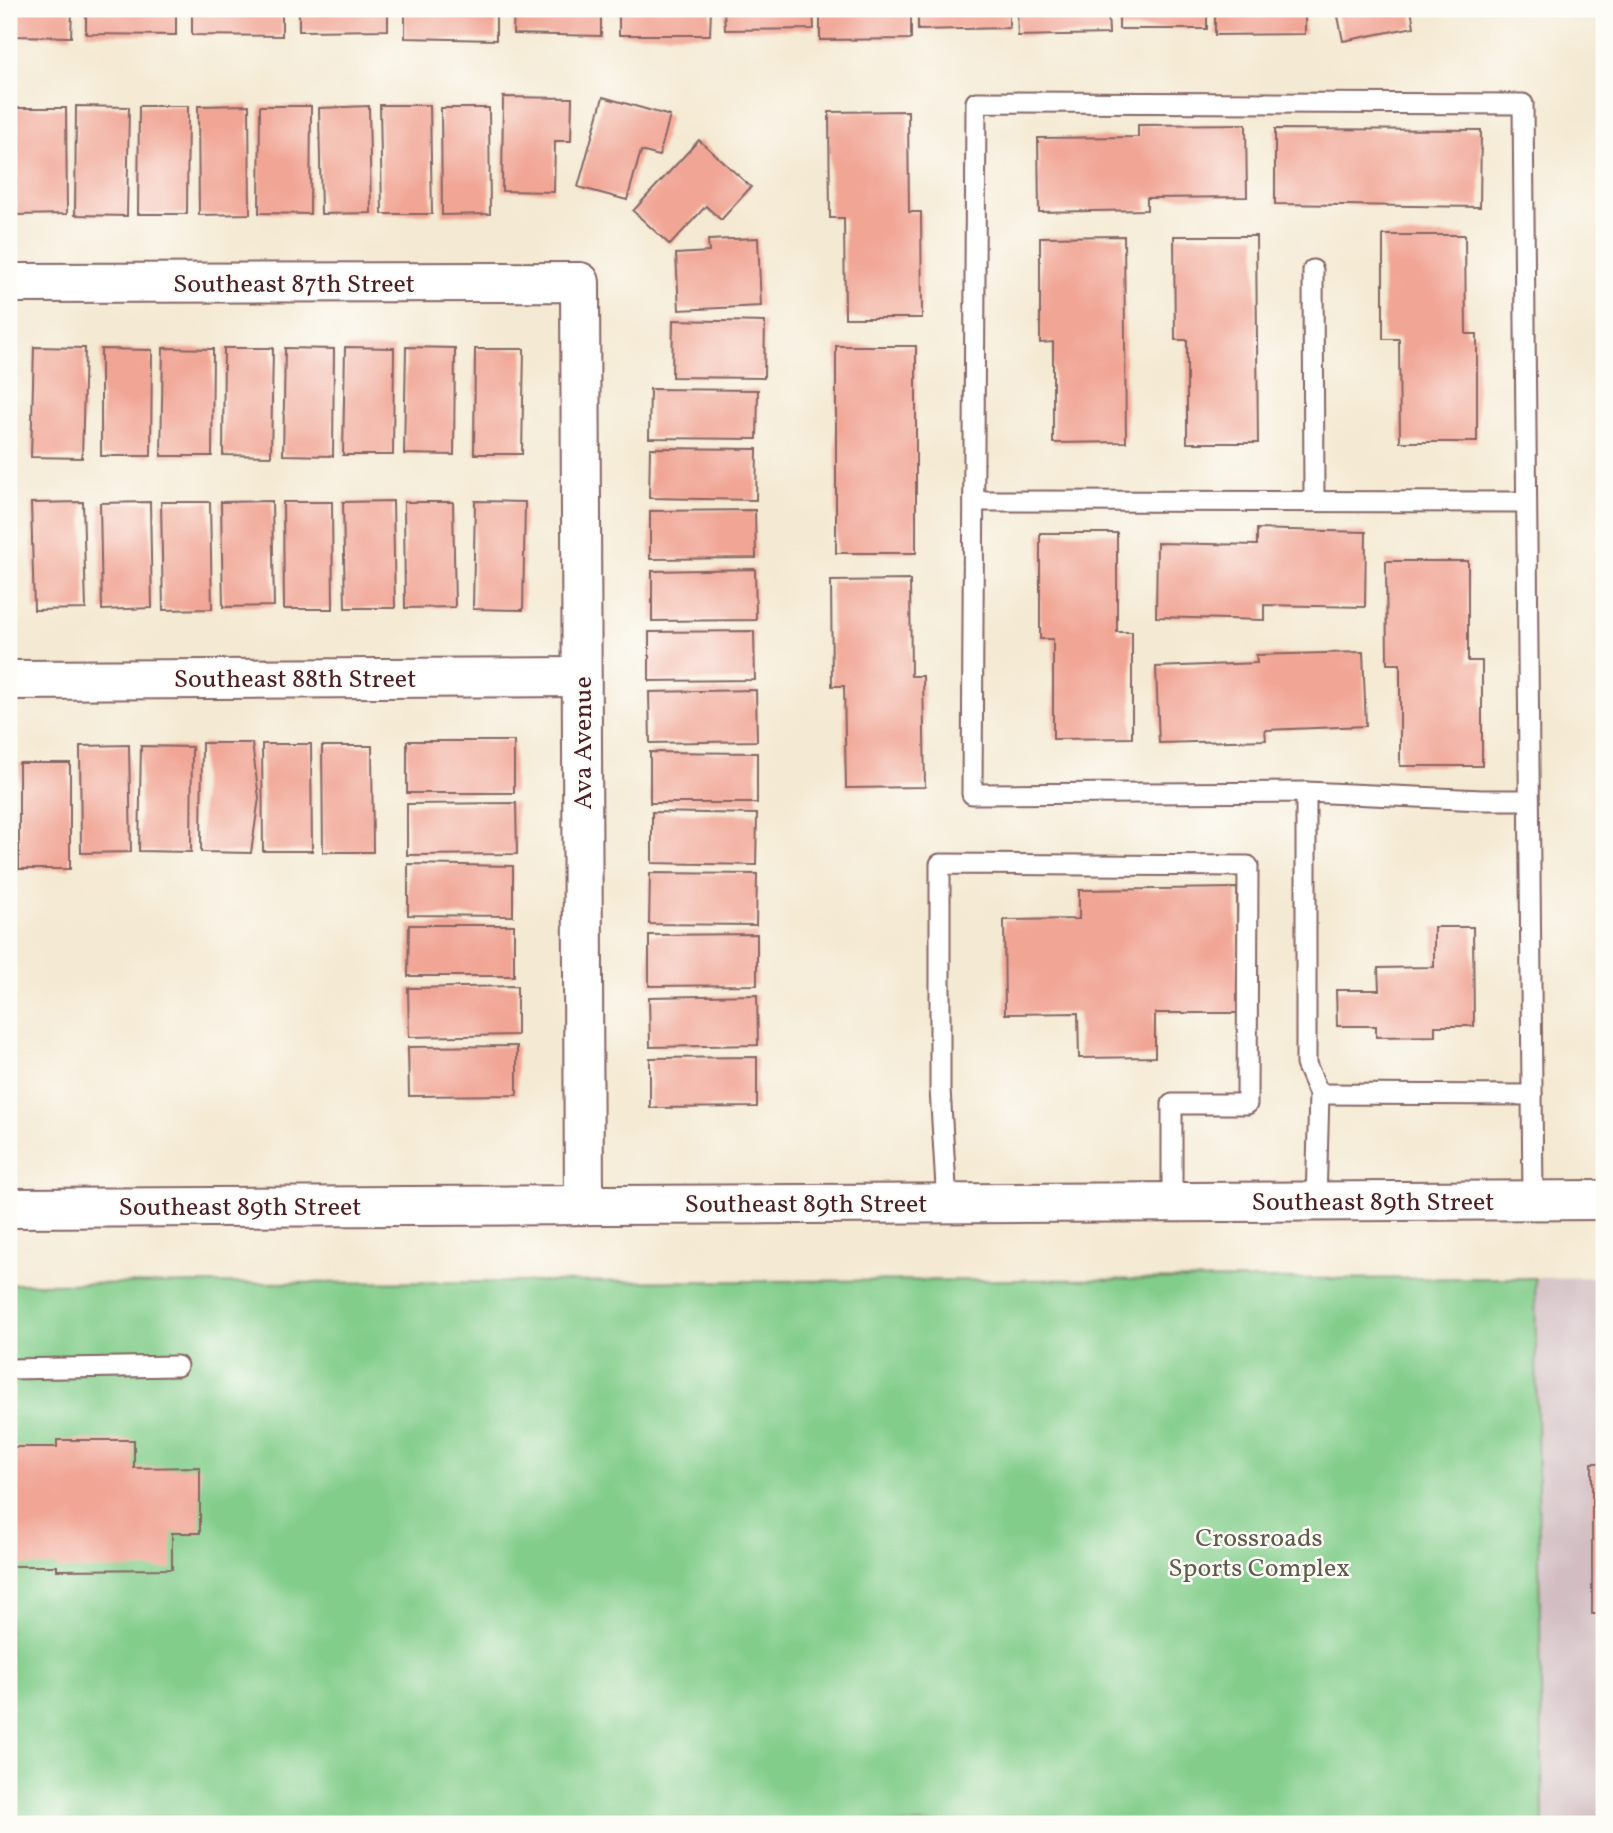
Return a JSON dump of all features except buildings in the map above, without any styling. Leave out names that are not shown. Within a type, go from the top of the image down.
[{"type":"street","name":"Southeast 87th Street","points":[[9,283],[580,282]]},
{"type":"street","name":"Ava Avenue","points":[[580,282],[584,1205]]},
{"type":"street","name":"Southeast 88th Street","points":[[9,680],[581,677]]},
{"type":"street","name":"Southeast 89th Street","points":[[9,1208],[1604,1200]]},
{"type":"lane","points":[[1529,800],[1306,792],[972,794],[976,102],[1523,104],[1533,1200]]},
{"type":"lane","points":[[1313,270],[1314,501]]},
{"type":"lane","points":[[974,501],[1526,502]]},
{"type":"lane","points":[[1306,792],[1306,1064],[1319,1094],[1316,1201]]},
{"type":"lane","points":[[947,1203],[940,1089],[940,864],[1248,866],[1247,1104],[1172,1104],[1172,1202]]},
{"type":"lane","points":[[1319,1094],[1532,1095]]},
{"type":"lane","points":[[9,1368],[177,1366]]},
{"type":"shaded area","points":[[1604,1277],[1604,1824],[1543,1824],[1535,1278]]},
{"type":"green space","name":"Crossroads Sports Complex","points":[[1535,1278],[1543,1824],[9,1824],[9,1284]]}]
